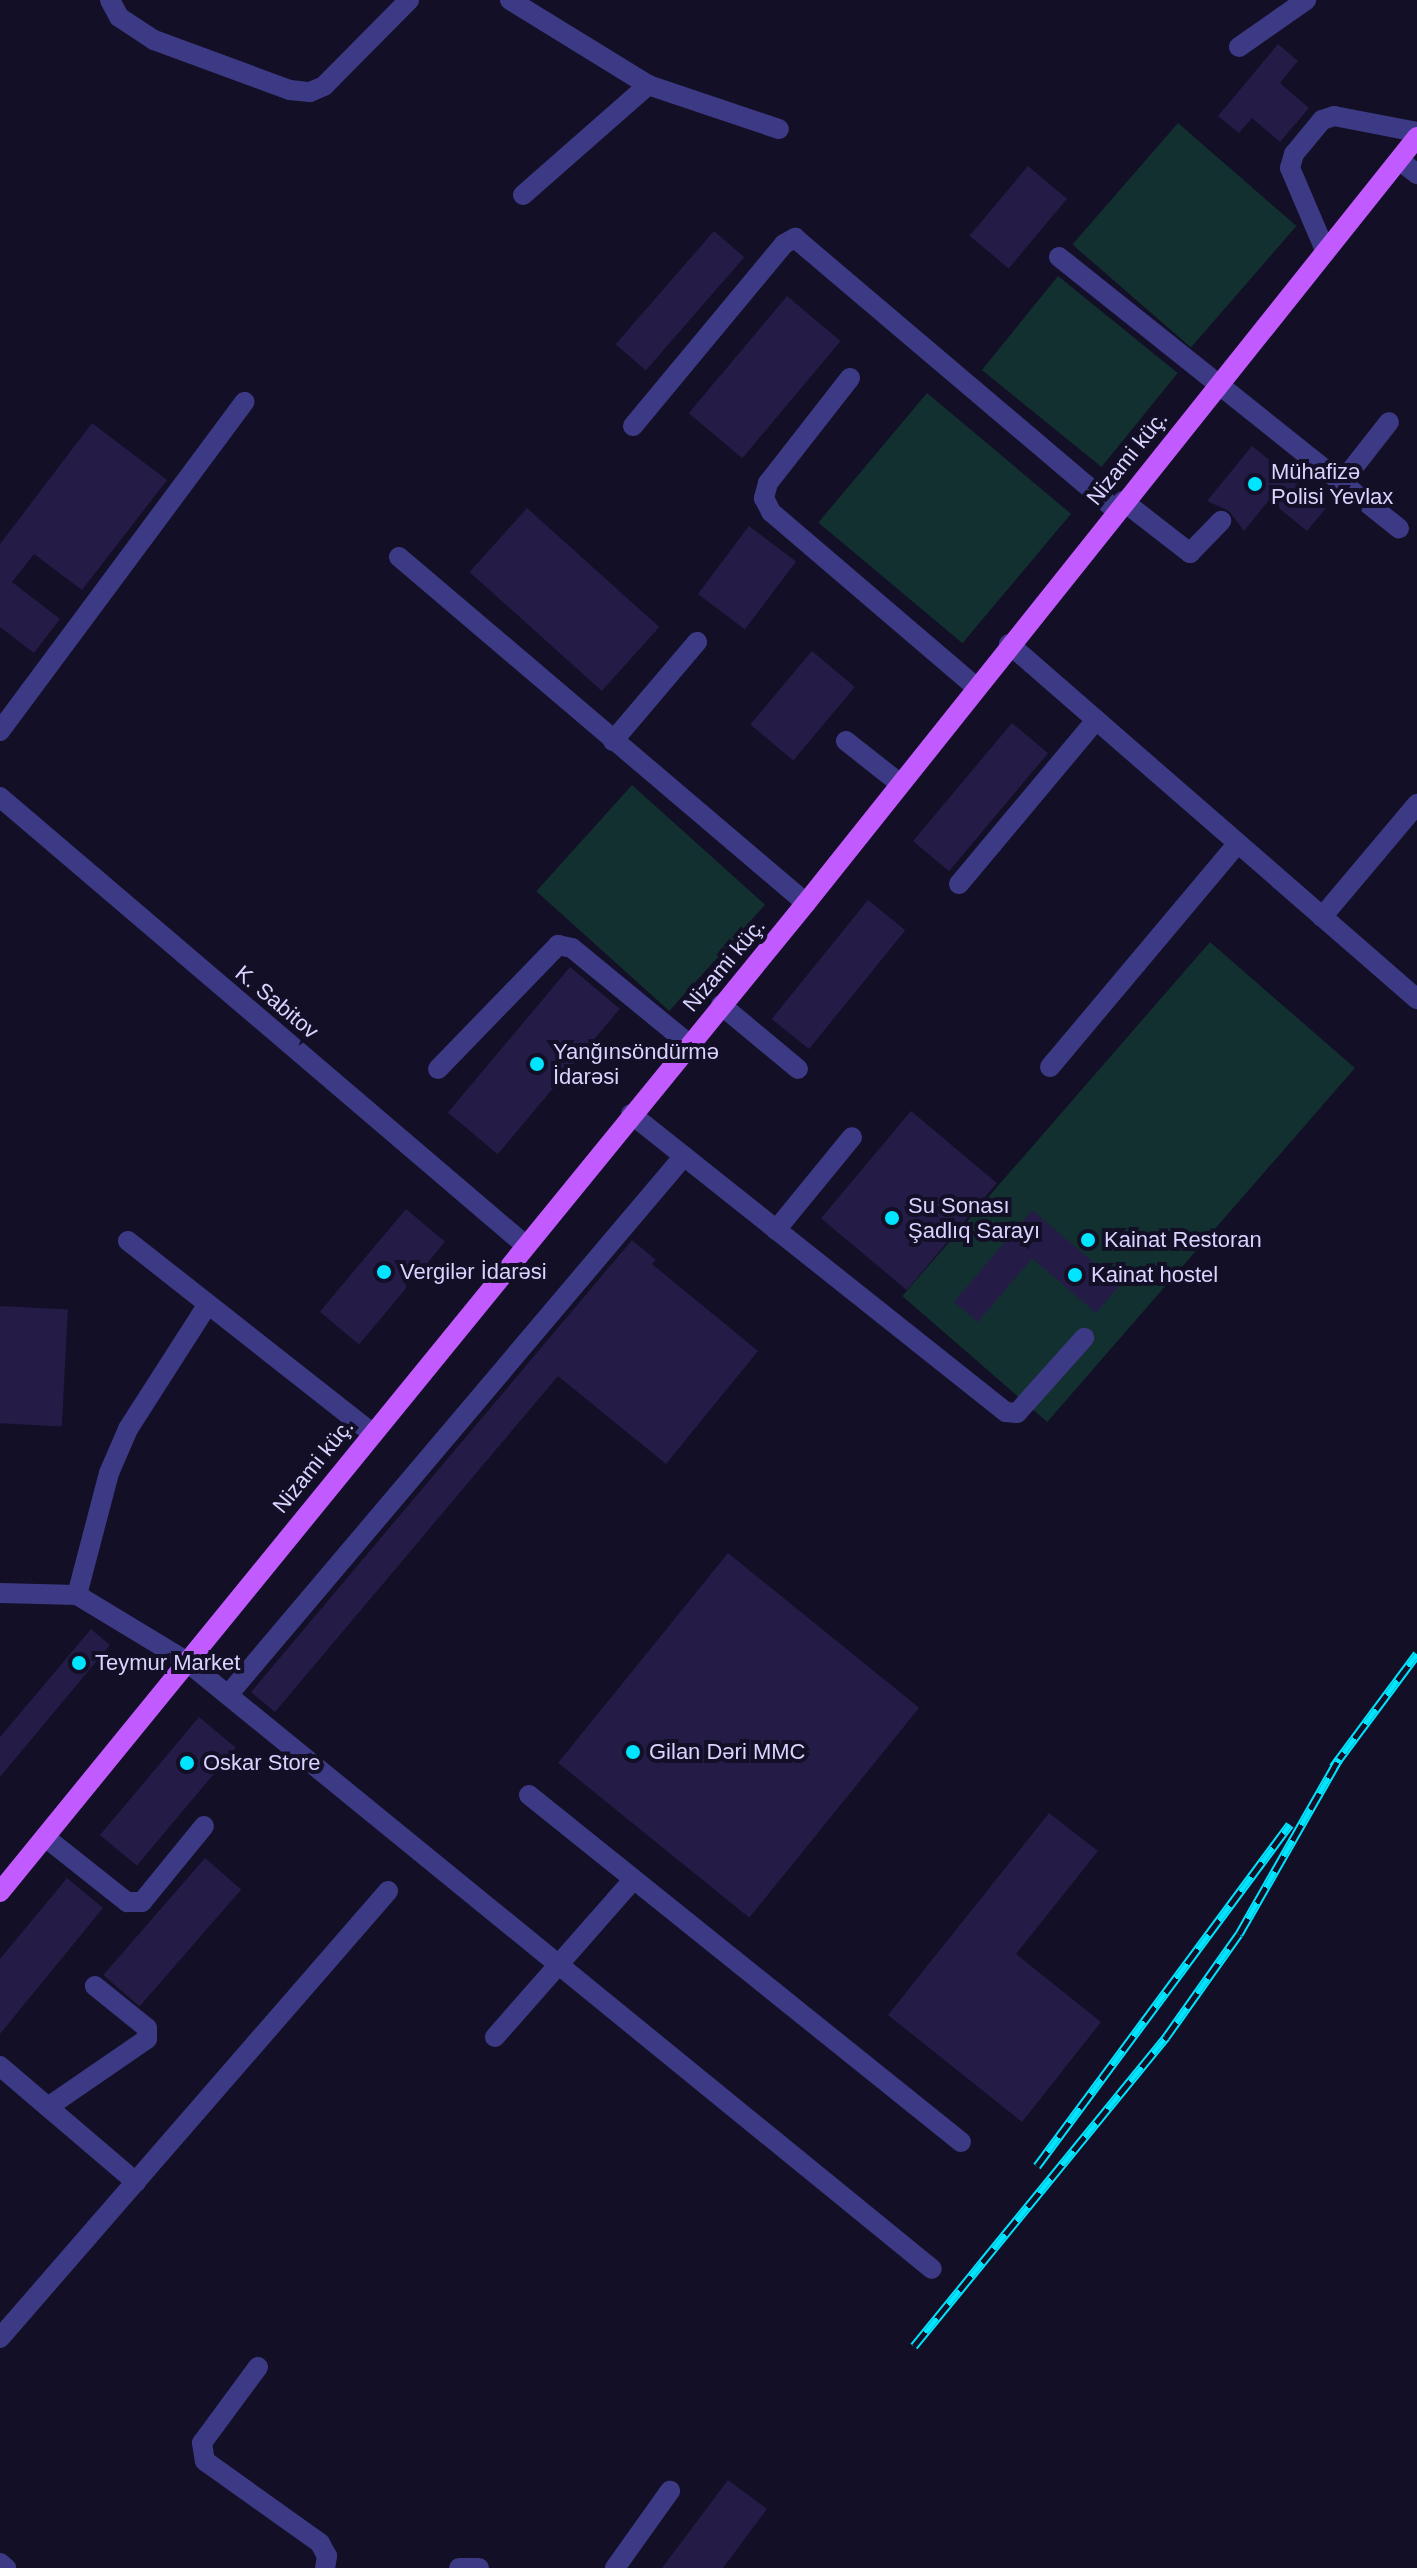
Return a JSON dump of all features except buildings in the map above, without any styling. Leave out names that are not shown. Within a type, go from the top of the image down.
[{"type":"main road","name":"Nizami küç.","points":[[0,1892],[524,1244],[806,903],[898,782],[1417,134]]},
{"type":"street","points":[[110,0],[119,17],[154,40],[290,90],[310,92],[324,86],[409,0]]},
{"type":"street","points":[[510,0],[648,85],[779,129]]},
{"type":"street","points":[[1239,47],[1306,0]]},
{"type":"street","points":[[523,195],[648,85]]},
{"type":"street","points":[[1325,250],[1290,168],[1294,154],[1322,120],[1334,116],[1417,134]]},
{"type":"street","points":[[1399,160],[1417,174]]},
{"type":"street","points":[[633,426],[784,244],[795,238],[1120,505],[1190,553],[1221,521]]},
{"type":"street","points":[[1059,257],[1399,528]]},
{"type":"street","points":[[850,378],[768,483],[764,498],[771,512],[975,686]]},
{"type":"street","points":[[1,729],[244,402]]},
{"type":"street","points":[[1342,482],[1389,422]]},
{"type":"street","points":[[399,557],[806,903]]},
{"type":"street","points":[[613,741],[697,642]]},
{"type":"street","points":[[1009,644],[1417,999]]},
{"type":"street","points":[[959,884],[1096,720]]},
{"type":"street","points":[[846,741],[898,782]]},
{"type":"street","name":"K. Sabitov","points":[[0,797],[524,1244]]},
{"type":"street","points":[[1322,917],[1417,804]]},
{"type":"street","points":[[1050,1067],[1238,843]]},
{"type":"street","points":[[438,1069],[558,945],[572,948],[689,1044]]},
{"type":"street","points":[[721,1005],[798,1069]]},
{"type":"street","points":[[631,1114],[1006,1412],[1017,1413],[1084,1338]]},
{"type":"street","points":[[776,1230],[852,1137]]},
{"type":"street","points":[[228,1695],[684,1156]]},
{"type":"street","points":[[128,1241],[371,1432]]},
{"type":"street","points":[[77,1595],[109,1473],[128,1429],[208,1304]]},
{"type":"street","points":[[0,1593],[77,1595],[186,1661],[932,2269]]},
{"type":"street","points":[[529,1795],[961,2142]]},
{"type":"street","points":[[45,1837],[127,1902],[142,1902],[204,1826]]},
{"type":"street","points":[[495,2037],[633,1880]]},
{"type":"street","points":[[0,2338],[388,1891]]},
{"type":"street","points":[[48,2107],[147,2039],[147,2028],[95,1986]]},
{"type":"street","points":[[0,2068],[136,2182]]},
{"type":"street","points":[[258,2367],[202,2443],[205,2461],[320,2543],[327,2556],[325,2568]]},
{"type":"street","points":[[615,2568],[670,2491]]},
{"type":"street","points":[[0,2563],[6,2568]]},
{"type":"street","points":[[459,2568],[479,2568]]},
{"type":"green space","points":[[1178,123],[1296,226],[1191,348],[1072,245]]},
{"type":"green space","points":[[1058,276],[1178,373],[1102,467],[982,370]]},
{"type":"green space","points":[[927,393],[1071,514],[962,643],[818,522]]},
{"type":"green space","points":[[632,785],[765,905],[669,1011],[536,891]]},
{"type":"green space","name":"Kainat Restoran","points":[[1210,942],[1355,1068],[1047,1422],[902,1296]]},
{"type":"railway","points":[[1333,1767],[1417,1654]]},
{"type":"railway","points":[[914,2346],[1166,2037],[1239,1934],[1339,1759]]},
{"type":"railway","points":[[1037,2166],[1290,1824]]},
{"type":"place","name":"Mühafizə Polisi Yevlax","points":[[1255,484]]},
{"type":"place","name":"Yanğınsöndürmə İdarəsi","points":[[537,1064]]},
{"type":"place","name":"Su Sonası Şadlıq Sarayı","points":[[892,1218]]},
{"type":"place","name":"Kainat Restoran","points":[[1088,1240]]},
{"type":"place","name":"Vergilər İdarəsi","points":[[384,1272]]},
{"type":"place","name":"Kainat hostel","points":[[1075,1275]]},
{"type":"place","name":"Teymur Market","points":[[79,1663]]},
{"type":"place","name":"Gilan Dəri MMC","points":[[633,1752]]},
{"type":"place","name":"Oskar Store","points":[[187,1763]]}]
